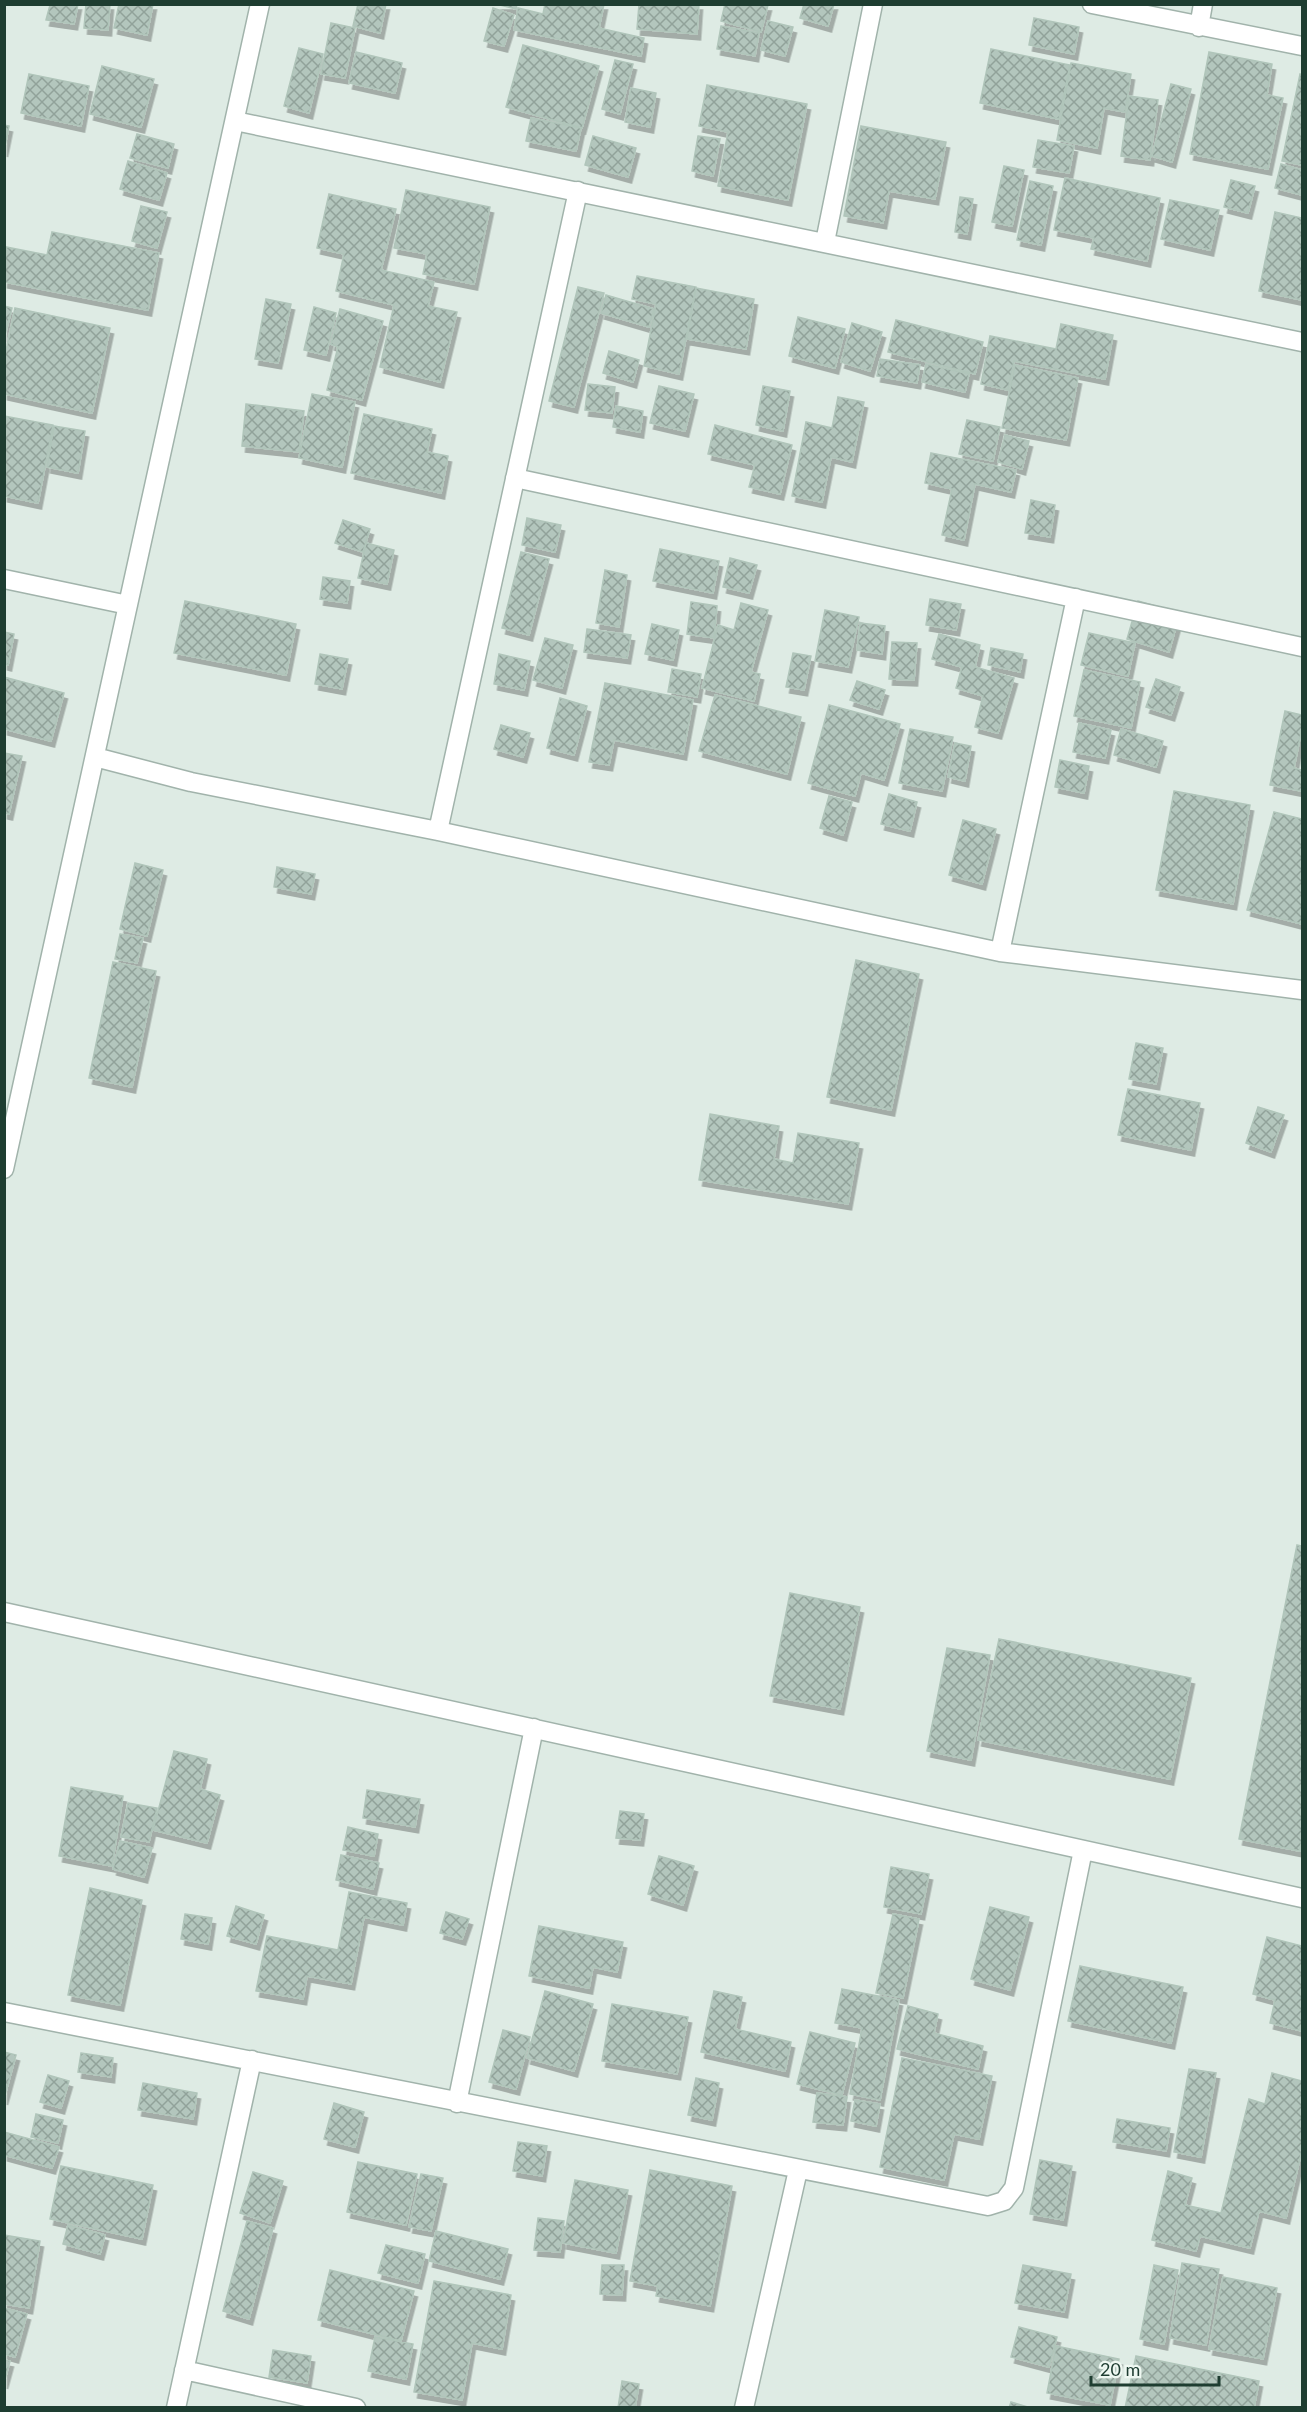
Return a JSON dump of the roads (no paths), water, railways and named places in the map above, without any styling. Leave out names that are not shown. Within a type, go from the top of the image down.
[{"type":"street","points":[[4,1169],[260,4]]},
{"type":"street","points":[[825,242],[873,4]]},
{"type":"street","points":[[1092,4],[1302,46]]},
{"type":"street","points":[[1199,27],[1203,4]]},
{"type":"street","points":[[235,121],[1302,342]]},
{"type":"street","points":[[438,831],[578,191]]},
{"type":"street","points":[[515,478],[1302,647]]},
{"type":"street","points":[[4,579],[128,605]]},
{"type":"street","points":[[1000,952],[1076,598]]},
{"type":"street","points":[[95,757],[192,782],[438,831],[1000,952],[1302,990]]},
{"type":"street","points":[[4,1612],[1302,1898]]},
{"type":"street","points":[[457,2103],[534,1728]]},
{"type":"street","points":[[4,2012],[988,2206],[1004,2201],[1014,2188],[1083,1850]]},
{"type":"street","points":[[176,2408],[252,2060]]},
{"type":"street","points":[[744,2408],[798,2170]]},
{"type":"street","points":[[184,2370],[356,2408]]}]
